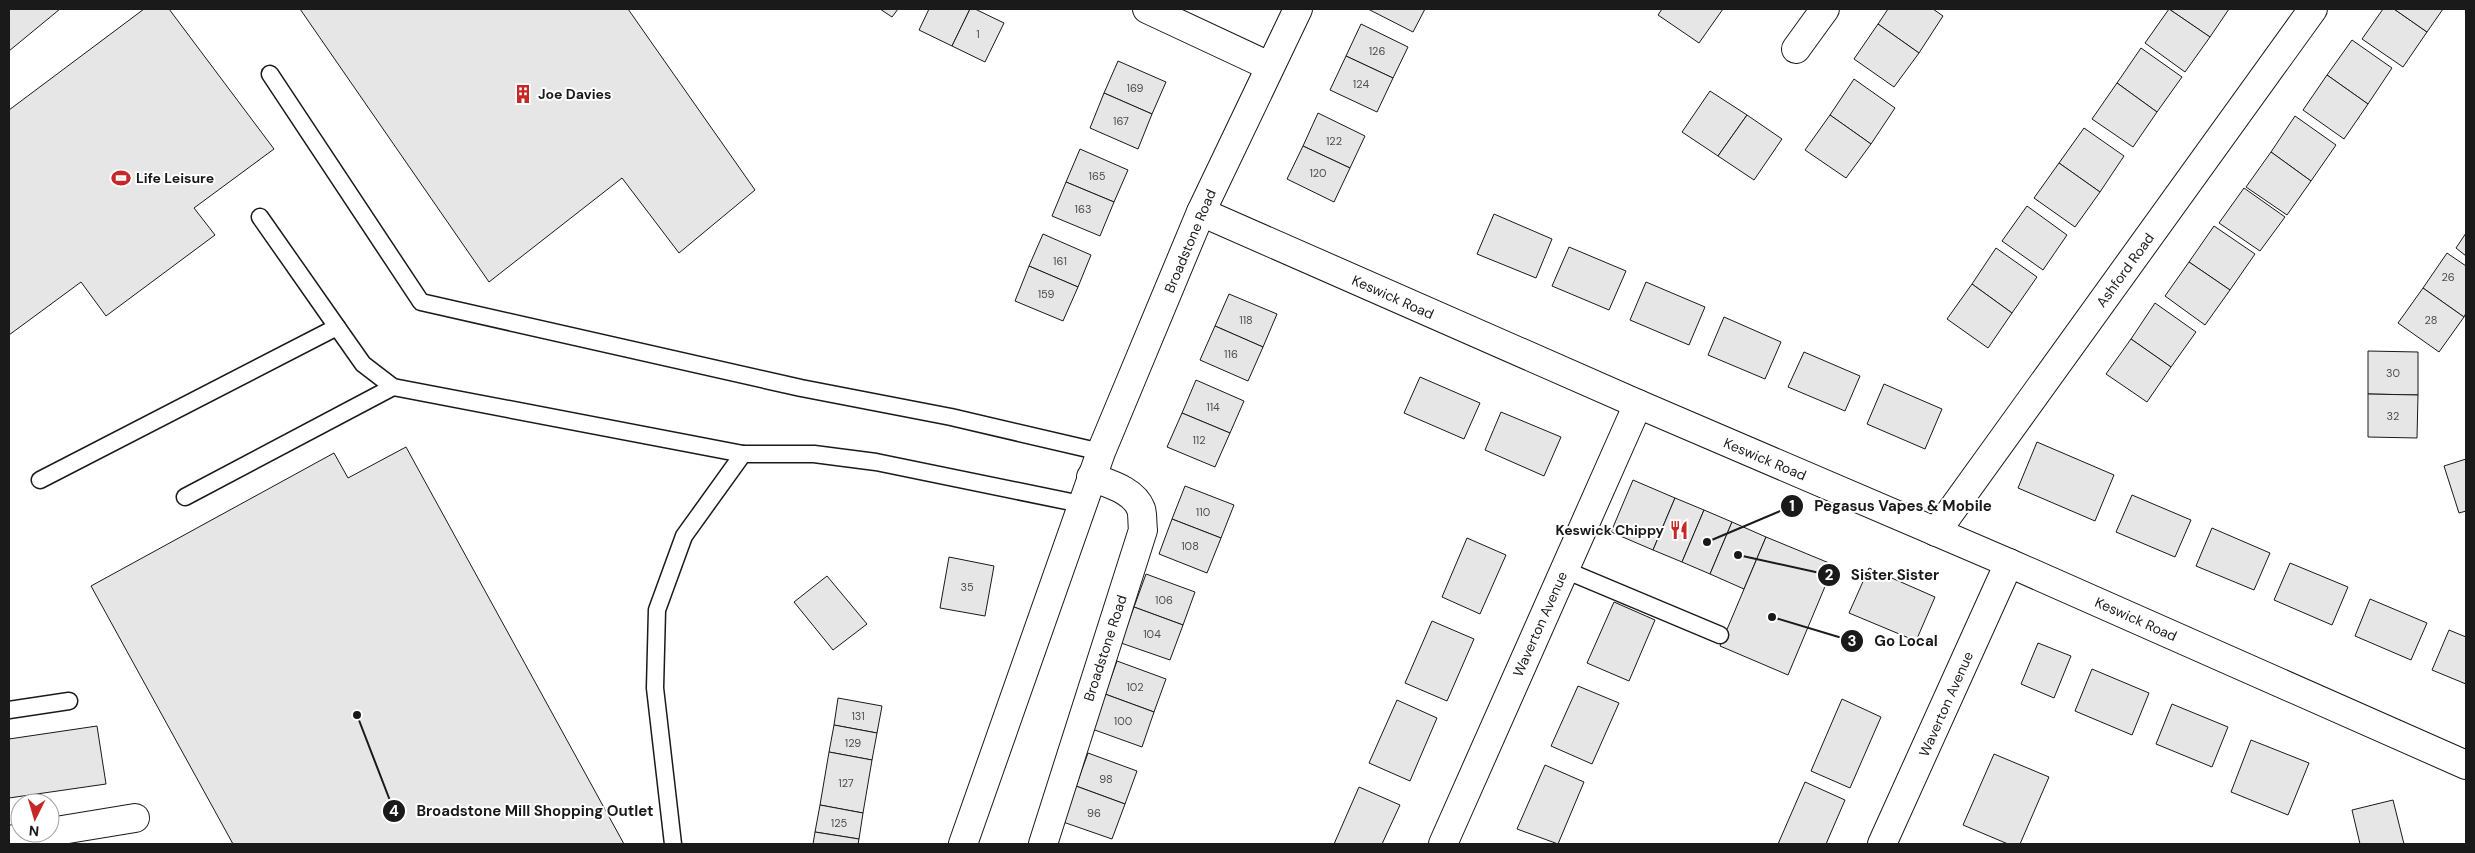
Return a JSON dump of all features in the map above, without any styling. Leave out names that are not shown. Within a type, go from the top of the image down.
[{"type":"street","points":[[1147,9],[1269,66]]},
{"type":"street","name":"Broadstone Road","points":[[963,844],[1081,504],[1101,452],[1201,212],[1269,66],[1298,9]]},
{"type":"street","points":[[1796,49],[1825,9]]},
{"type":"street","name":"Ashford Road","points":[[1936,532],[2313,9]]},
{"type":"street","name":"Keswick Road","points":[[1201,212],[1638,404],[2010,563],[2466,765]]},
{"type":"street","name":"Waverton Avenue","points":[[1443,844],[1638,404]]},
{"type":"street","name":"Broadstone Road","points":[[1043,844],[1143,530],[1141,510],[1134,498],[1120,487],[1091,478]]},
{"type":"street","name":"Waverton Avenue","points":[[1882,844],[2010,563]]},
{"type":"street","points":[[60,831],[135,818]]},
{"type":"lane","points":[[270,74],[421,302],[801,388],[950,417],[1101,452]]},
{"type":"lane","points":[[260,218],[363,364],[393,387],[743,454],[814,454],[876,462],[1081,504]]},
{"type":"lane","points":[[40,480],[337,327]]},
{"type":"lane","points":[[185,497],[393,387]]},
{"type":"lane","points":[[673,844],[655,688],[657,610],[684,536],[743,454]]},
{"type":"lane","points":[[1564,570],[1720,635]]},
{"type":"lane","points":[[9,710],[69,701]]},
{"type":"building","points":[[9,9],[60,9],[9,51]]},
{"type":"building","name":"Life Leisure","points":[[144,9],[169,9],[274,149],[194,208],[215,235],[106,316],[81,282],[9,335],[9,110]]},
{"type":"building","name":"Joe Davies","points":[[300,9],[628,9],[755,190],[679,253],[622,178],[489,282]]},
{"type":"building","points":[[880,9],[898,9],[892,17]]},
{"type":"building","points":[[929,9],[970,9],[952,46],[919,30]]},
{"type":"building","points":[[970,9],[975,9],[1004,23],[985,62],[952,46]]},
{"type":"building","points":[[1368,9],[1425,9],[1413,32]]},
{"type":"building","points":[[1662,9],[1723,9],[1699,43],[1658,15]]},
{"type":"building","points":[[1888,9],[1933,9],[1943,16],[1919,53],[1878,24]]},
{"type":"building","points":[[2169,9],[2229,9],[2210,37]]},
{"type":"building","points":[[2169,9],[2210,37],[2185,72],[2145,43]]},
{"type":"building","points":[[2383,9],[2394,9],[2427,32],[2403,67],[2362,39]]},
{"type":"building","points":[[2394,9],[2443,9],[2427,32]]},
{"type":"building","points":[[1361,24],[1408,47],[1393,78],[1346,56]]},
{"type":"building","points":[[1878,24],[1919,53],[1894,87],[1854,59]]},
{"type":"building","points":[[2352,40],[2392,68],[2368,104],[2327,75]]},
{"type":"building","points":[[2141,48],[2182,77],[2157,112],[2117,83]]},
{"type":"building","points":[[1346,56],[1393,78],[1377,112],[1330,90]]},
{"type":"building","points":[[1118,61],[1166,82],[1152,114],[1104,93]]},
{"type":"building","points":[[2327,75],[2368,104],[2344,139],[2303,110]]},
{"type":"building","points":[[1854,79],[1895,108],[1871,144],[1830,115]]},
{"type":"building","points":[[2117,83],[2157,112],[2133,147],[2092,119]]},
{"type":"building","points":[[1710,91],[1747,115],[1718,156],[1682,132]]},
{"type":"building","points":[[1104,93],[1152,114],[1138,149],[1090,128]]},
{"type":"building","points":[[1318,113],[1365,136],[1350,168],[1303,146]]},
{"type":"building","points":[[1747,115],[1782,139],[1754,180],[1718,156]]},
{"type":"building","points":[[1830,115],[1871,144],[1846,178],[1805,150]]},
{"type":"building","points":[[2295,116],[2336,145],[2311,181],[2271,152]]},
{"type":"building","points":[[2084,128],[2124,156],[2100,192],[2059,163]]},
{"type":"building","points":[[1303,146],[1350,168],[1334,202],[1287,179]]},
{"type":"building","points":[[1080,149],[1128,170],[1114,202],[1066,182]]},
{"type":"building","points":[[2271,152],[2311,181],[2287,215],[2246,187]]},
{"type":"building","points":[[2059,163],[2100,192],[2075,227],[2034,198]]},
{"type":"building","points":[[1066,182],[1114,202],[1100,236],[1052,216]]},
{"type":"building","points":[[2244,188],[2285,217],[2260,251],[2219,223]]},
{"type":"building","points":[[2027,206],[2067,235],[2043,270],[2002,241]]},
{"type":"building","points":[[1494,214],[1552,239],[1536,278],[1477,254]]},
{"type":"building","points":[[2214,226],[2255,254],[2230,290],[2189,262]]},
{"type":"building","points":[[2466,233],[2466,256],[2456,248]]},
{"type":"building","points":[[1043,234],[1091,255],[1078,287],[1029,266]]},
{"type":"building","points":[[1569,247],[1626,271],[1609,310],[1552,286]]},
{"type":"building","points":[[1996,248],[2037,277],[2012,313],[1972,284]]},
{"type":"building","points":[[2447,253],[2466,266],[2466,313],[2464,317],[2423,288]]},
{"type":"building","points":[[2189,262],[2230,290],[2205,325],[2165,296]]},
{"type":"building","points":[[1029,266],[1078,287],[1063,321],[1015,301]]},
{"type":"building","points":[[1646,282],[1705,307],[1689,345],[1630,320]]},
{"type":"building","points":[[1972,284],[2012,313],[1988,348],[1947,319]]},
{"type":"building","points":[[2423,288],[2464,317],[2439,352],[2398,323]]},
{"type":"building","points":[[1229,294],[1277,314],[1263,347],[1215,326]]},
{"type":"building","points":[[2155,303],[2196,332],[2171,367],[2131,339]]},
{"type":"building","points":[[1724,317],[1781,342],[1765,379],[1708,355]]},
{"type":"building","points":[[1215,326],[1263,347],[1248,381],[1200,360]]},
{"type":"building","points":[[2131,339],[2171,367],[2147,402],[2106,374]]},
{"type":"building","points":[[2368,351],[2418,352],[2418,395],[2368,394]]},
{"type":"building","points":[[1804,352],[1860,376],[1845,411],[1788,387]]},
{"type":"building","points":[[1420,377],[1480,403],[1464,439],[1404,413]]},
{"type":"building","points":[[1196,380],[1244,401],[1230,433],[1182,413]]},
{"type":"building","points":[[1884,384],[1942,409],[1925,449],[1867,424]]},
{"type":"building","points":[[2368,394],[2418,395],[2417,438],[2368,437]]},
{"type":"building","points":[[1501,412],[1561,437],[1544,476],[1485,450]]},
{"type":"building","points":[[1182,413],[1230,433],[1215,467],[1167,447]]},
{"type":"building","points":[[2037,442],[2114,475],[2095,521],[2018,488]]},
{"type":"building","points":[[406,447],[624,844],[233,844],[91,586],[334,453],[348,478]]},
{"type":"building","points":[[2466,459],[2466,511],[2459,513],[2444,466]]},
{"type":"building","points":[[1633,480],[1675,498],[1653,550],[1611,532]]},
{"type":"building","points":[[1185,486],[1234,505],[1221,538],[1172,519]]},
{"type":"building","points":[[2132,495],[2191,520],[2175,557],[2116,532]]},
{"type":"building","name":"Keswick Chippy","points":[[1675,498],[1704,510],[1682,562],[1653,550]]},
{"type":"building","points":[[1704,510],[1732,522],[1710,574],[1682,562]]},
{"type":"building","points":[[1172,519],[1221,538],[1207,573],[1159,554]]},
{"type":"building","points":[[1732,522],[1766,537],[1744,589],[1710,574]]},
{"type":"building","points":[[2212,528],[2270,553],[2254,590],[2196,566]]},
{"type":"building","points":[[1766,537],[1834,565],[1788,675],[1720,646]]},
{"type":"building","points":[[1467,538],[1506,555],[1480,614],[1442,597]]},
{"type":"building","points":[[949,557],[994,566],[985,616],[940,608]]},
{"type":"building","points":[[2290,563],[2348,587],[2332,625],[2274,600]]},
{"type":"building","points":[[1869,568],[1935,597],[1916,641],[1849,613]]},
{"type":"building","points":[[1146,574],[1195,592],[1183,625],[1134,607]]},
{"type":"building","points":[[827,576],[867,624],[833,650],[794,602]]},
{"type":"building","points":[[2370,599],[2427,623],[2411,660],[2355,636]]},
{"type":"building","points":[[1614,602],[1655,620],[1629,681],[1587,663]]},
{"type":"building","points":[[1134,607],[1183,625],[1170,660],[1121,643]]},
{"type":"building","points":[[1432,621],[1474,639],[1447,701],[1405,683]]},
{"type":"building","points":[[2449,630],[2466,637],[2466,684],[2432,670]]},
{"type":"building","points":[[2038,643],[2071,656],[2054,698],[2021,684]]},
{"type":"building","points":[[1117,661],[1166,679],[1154,712],[1105,694]]},
{"type":"building","points":[[2092,669],[2149,693],[2132,735],[2075,711]]},
{"type":"building","points":[[1578,686],[1619,703],[1592,764],[1551,746]]},
{"type":"building","points":[[1105,694],[1154,712],[1142,747],[1092,729]]},
{"type":"building","points":[[838,698],[882,706],[877,733],[834,725]]},
{"type":"building","points":[[1842,699],[1881,717],[1850,788],[1811,771]]},
{"type":"building","points":[[1397,700],[1437,718],[1410,781],[1369,763]]},
{"type":"building","points":[[2172,704],[2228,727],[2212,767],[2156,744]]},
{"type":"building","points":[[834,725],[877,733],[872,760],[829,752]]},
{"type":"building","points":[[97,726],[106,784],[44,793],[10,793],[9,798],[9,739]]},
{"type":"building","points":[[2251,740],[2309,763],[2288,815],[2231,792]]},
{"type":"building","points":[[829,752],[872,760],[863,813],[820,805]]},
{"type":"building","points":[[1088,753],[1137,771],[1125,804],[1076,786]]},
{"type":"building","points":[[1994,754],[2049,777],[2020,844],[2008,844],[1963,825]]},
{"type":"building","points":[[1545,765],[1584,782],[1558,844],[1517,829]]},
{"type":"building","points":[[1805,782],[1845,800],[1826,844],[1778,844]]},
{"type":"building","points":[[1076,786],[1125,804],[1112,839],[1063,822]]},
{"type":"building","points":[[1359,787],[1400,805],[1382,844],[1334,844]]},
{"type":"building","points":[[2393,800],[2404,844],[2360,844],[2352,810]]},
{"type":"building","points":[[820,805],[863,813],[859,839],[815,832]]},
{"type":"building","points":[[815,832],[859,839],[858,844],[813,844]]},
{"type":"place","name":"Joe Davies","points":[[523,94]]},
{"type":"place","name":"Life Leisure","points":[[121,178]]},
{"type":"place","name":"Keswick Chippy","points":[[1679,530]]},
{"type":"place","name":"Pegasus Vapes & Mobile","points":[[1707,542]]},
{"type":"place","name":"Sister Sister","points":[[1738,555]]},
{"type":"place","name":"Go Local","points":[[1772,617]]},
{"type":"place","name":"Broadstone Mill Shopping Outlet","points":[[357,715]]}]
